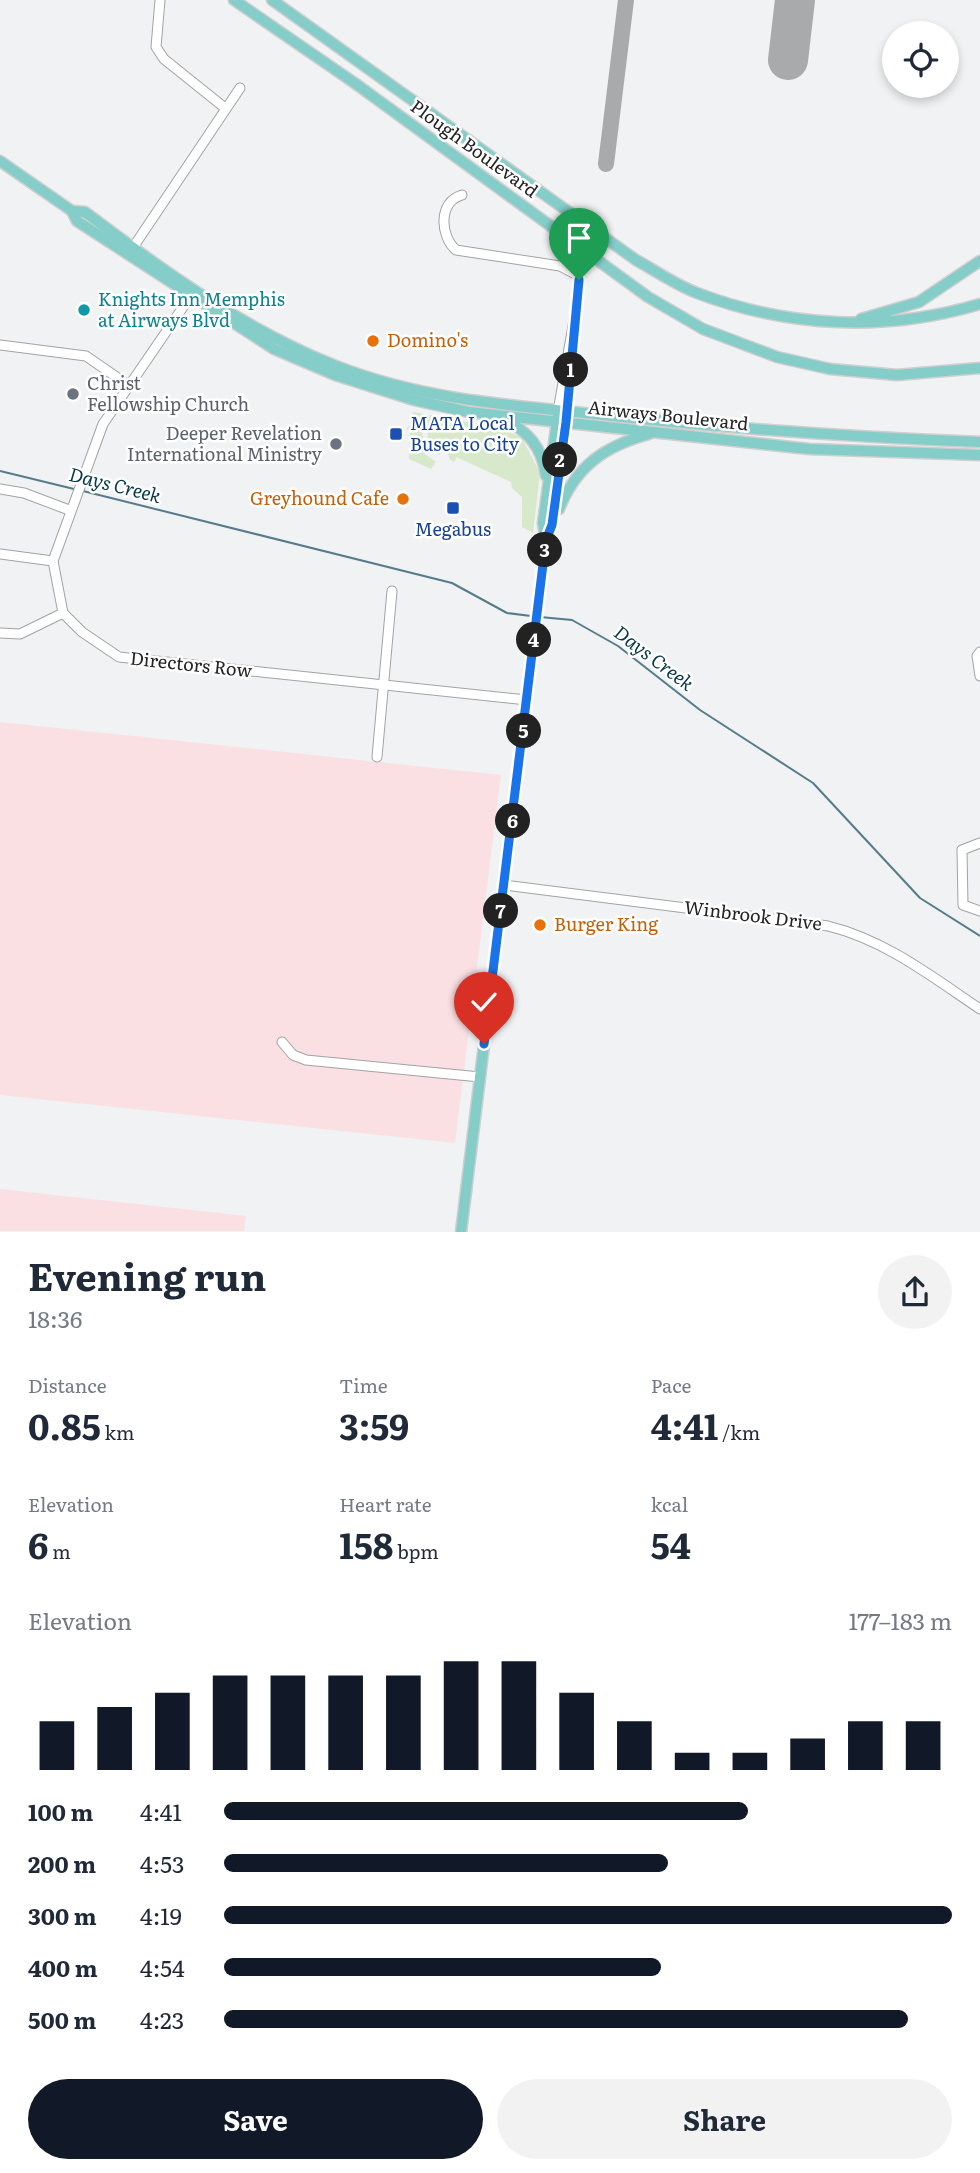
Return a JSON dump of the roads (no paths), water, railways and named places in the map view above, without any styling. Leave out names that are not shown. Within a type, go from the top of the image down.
[{"type":"main road","name":"Plough Boulevard","points":[[234,0],[356,84],[648,297],[703,329],[777,357],[830,369],[897,375],[980,368]]},
{"type":"main road","name":"Plough Boulevard","points":[[272,0],[636,260],[695,293],[796,321],[847,323],[924,318],[980,304]]},
{"type":"main road","name":"Airways Boulevard","points":[[0,161],[72,211],[85,212],[130,252],[274,349],[335,376],[394,395],[562,416],[810,435],[980,442]]},
{"type":"main road","points":[[847,323],[919,302],[980,261]]},
{"type":"main road","name":"Airways Boulevard","points":[[459,405],[496,414],[562,416],[657,433],[809,449],[980,455]]},
{"type":"main road","points":[[496,414],[523,430],[535,442],[544,462],[547,487]]},
{"type":"main road","points":[[546,540],[543,523],[547,487],[562,416]]},
{"type":"main road","points":[[552,525],[562,416]]},
{"type":"main road","points":[[461,1231],[546,540],[572,481],[588,463],[618,444],[657,433]]},
{"type":"street","points":[[160,0],[156,47],[164,59],[225,108]]},
{"type":"street","points":[[130,252],[240,88]]},
{"type":"street","points":[[462,195],[452,199],[445,214],[448,241],[461,252],[560,266],[577,275],[580,286],[571,347],[566,358],[562,416]]},
{"type":"street","points":[[0,633],[20,634],[63,613],[52,561],[70,506],[103,424],[192,293]]},
{"type":"street","points":[[0,345],[86,356],[128,385]]},
{"type":"street","points":[[0,489],[70,506]]},
{"type":"street","points":[[0,554],[52,561]]},
{"type":"street","points":[[377,757],[392,591]]},
{"type":"street","name":"Directors Row","points":[[63,613],[82,632],[119,657],[527,701]]},
{"type":"street","points":[[980,652],[977,656],[980,676]]},
{"type":"street","points":[[980,843],[962,850],[963,905],[980,911]]},
{"type":"street","name":"Winbrook Drive","points":[[504,885],[815,924],[857,933],[882,944],[980,1009]]},
{"type":"street","points":[[282,1042],[299,1058],[333,1062],[349,1069],[363,1065],[480,1077]]},
{"type":"waterway","name":"Days Creek","points":[[0,471],[74,489]]},
{"type":"waterway","name":"Days Creek","points":[[83,491],[452,583],[507,613],[531,616]]},
{"type":"waterway","name":"Days Creek","points":[[540,617],[572,620],[618,646],[700,710],[813,783],[920,898],[980,936]]},
{"type":"place","name":"Knights Inn Memphis at Airways Blvd","points":[[84,310]]},
{"type":"place","name":"Domino's","points":[[373,341]]},
{"type":"place","name":"Christ Fellowship Church","points":[[73,394]]},
{"type":"place","name":"MATA Local Buses to City","points":[[396,434]]},
{"type":"place","name":"Deeper Revelation International Ministry","points":[[336,444]]},
{"type":"place","name":"Greyhound Cafe","points":[[403,499]]},
{"type":"place","name":"Megabus","points":[[453,508]]},
{"type":"place","name":"Burger King","points":[[540,925]]}]
